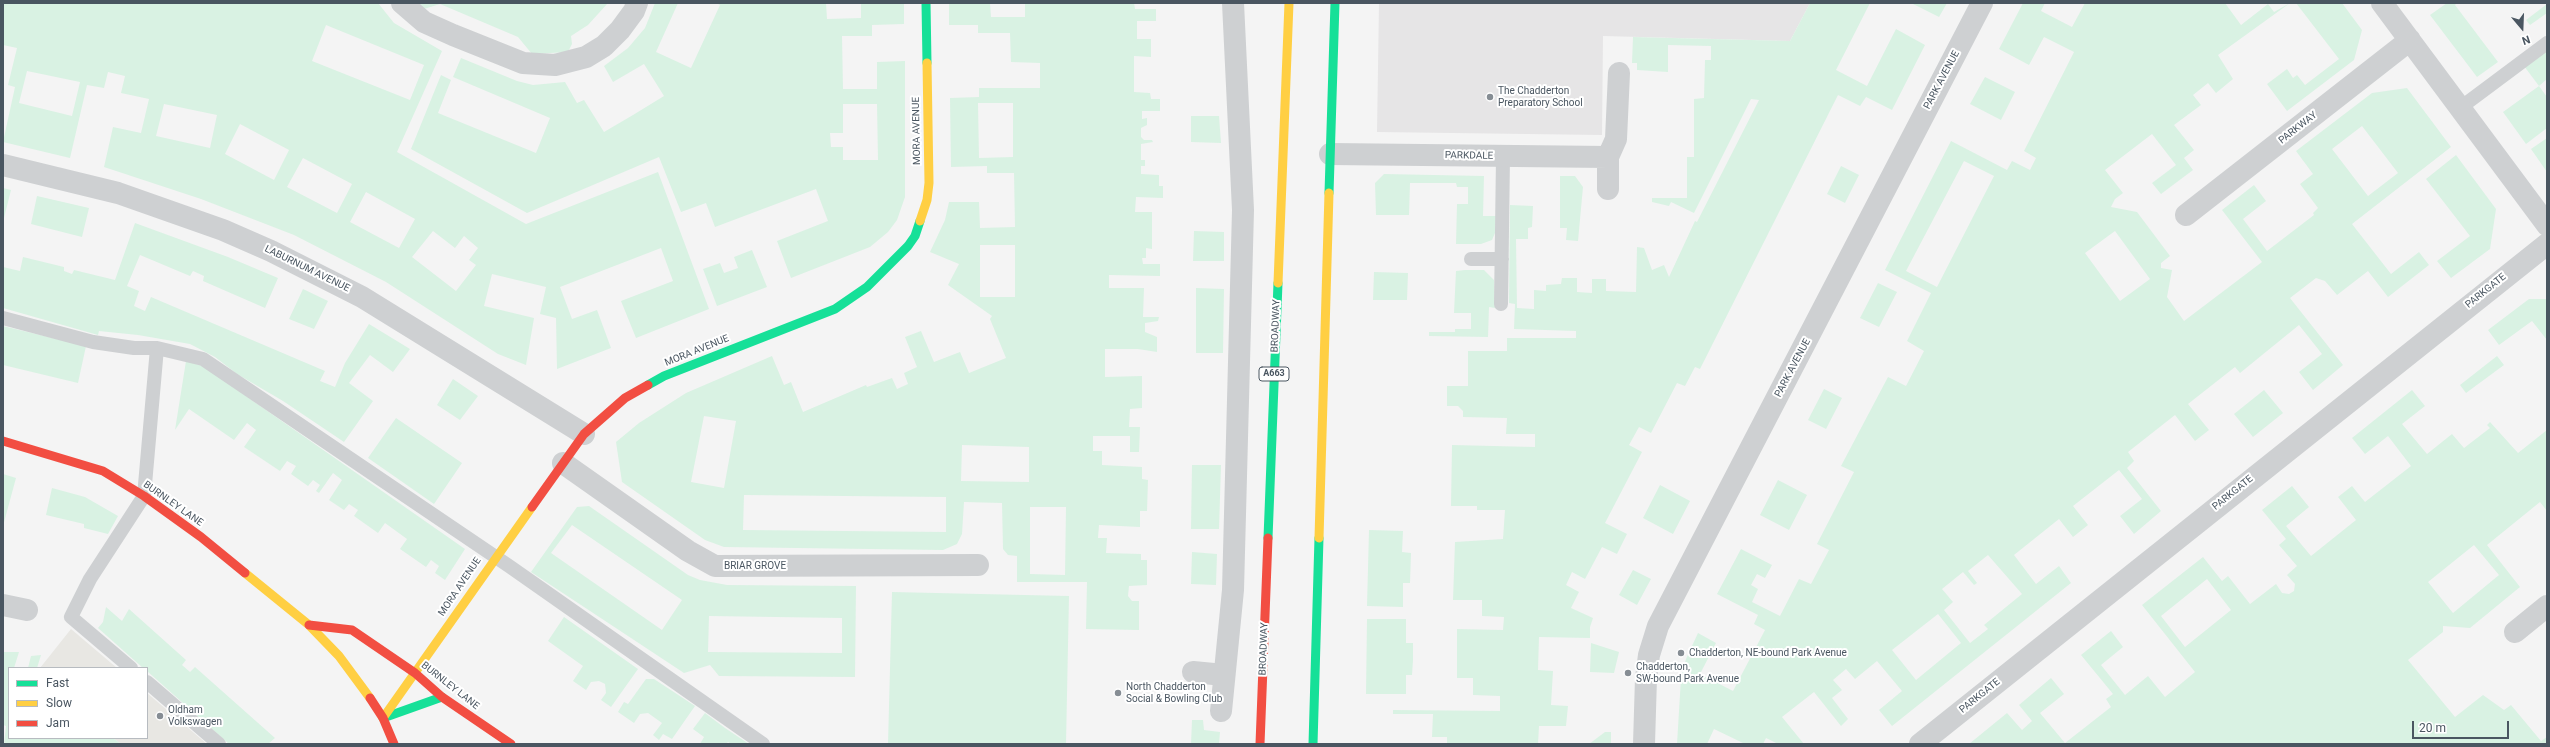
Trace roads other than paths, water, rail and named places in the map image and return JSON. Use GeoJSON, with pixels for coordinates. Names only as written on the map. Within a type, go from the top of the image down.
{"type":"FeatureCollection","features":[{"type":"Feature","properties":{"kind":"main road","name":"MORA AVENUE"},"geometry":{"type":"LineString","coordinates":[[383,718],[494,557],[584,434],[625,398],[664,376],[840,306],[867,287],[908,246],[915,236],[927,200],[929,183],[926,3]]}},
{"type":"Feature","properties":{"kind":"main road","name":"BROADWAY"},"geometry":{"type":"LineString","coordinates":[[1260,744],[1289,3]]}},
{"type":"Feature","properties":{"kind":"main road"},"geometry":{"type":"LineString","coordinates":[[1313,744],[1335,3]]}},
{"type":"Feature","properties":{"kind":"main road","name":"BURNLEY LANE"},"geometry":{"type":"LineString","coordinates":[[3,441],[59,456],[103,472],[144,496],[201,537],[309,625],[358,680],[383,718],[394,744]]}},
{"type":"Feature","properties":{"kind":"main road","name":"BURNLEY LANE"},"geometry":{"type":"LineString","coordinates":[[309,625],[352,630],[415,673],[442,697],[510,744]]}},
{"type":"Feature","properties":{"kind":"main road"},"geometry":{"type":"LineString","coordinates":[[383,718],[442,697]]}},
{"type":"Feature","properties":{"kind":"street"},"geometry":{"type":"LineString","coordinates":[[402,3],[424,22],[523,64],[555,65],[586,57],[604,46],[620,30],[634,11],[637,3]]}},
{"type":"Feature","properties":{"kind":"street"},"geometry":{"type":"LineString","coordinates":[[1221,712],[1233,590],[1243,210],[1234,3]]}},
{"type":"Feature","properties":{"kind":"street","name":"PARK AVENUE"},"geometry":{"type":"LineString","coordinates":[[1644,744],[1646,678],[1649,655],[1658,626],[1982,3]]}},
{"type":"Feature","properties":{"kind":"street"},"geometry":{"type":"LineString","coordinates":[[2382,3],[2547,225]]}},
{"type":"Feature","properties":{"kind":"street","name":"PARKWAY"},"geometry":{"type":"LineString","coordinates":[[2186,215],[2410,40]]}},
{"type":"Feature","properties":{"kind":"street"},"geometry":{"type":"LineString","coordinates":[[1608,189],[1608,157],[1616,139],[1619,73]]}},
{"type":"Feature","properties":{"kind":"street","name":"PARKDALE"},"geometry":{"type":"LineString","coordinates":[[1330,154],[1608,157]]}},
{"type":"Feature","properties":{"kind":"street","name":"LABURNUM AVENUE"},"geometry":{"type":"LineString","coordinates":[[3,166],[118,193],[223,230],[271,251],[362,297],[584,434]]}},
{"type":"Feature","properties":{"kind":"street","name":"PARKGATE"},"geometry":{"type":"LineString","coordinates":[[1920,744],[2547,244]]}},
{"type":"Feature","properties":{"kind":"street","name":"BRIAR GROVE"},"geometry":{"type":"LineString","coordinates":[[563,463],[688,550],[715,566],[978,566]]}},
{"type":"Feature","properties":{"kind":"street"},"geometry":{"type":"LineString","coordinates":[[3,605],[27,610]]}},
{"type":"Feature","properties":{"kind":"street"},"geometry":{"type":"LineString","coordinates":[[2515,632],[2547,606]]}},
{"type":"Feature","properties":{"kind":"street"},"geometry":{"type":"LineString","coordinates":[[1193,672],[1224,675]]}},
{"type":"Feature","properties":{"kind":"lane"},"geometry":{"type":"LineString","coordinates":[[2460,108],[2547,43]]}},
{"type":"Feature","properties":{"kind":"lane"},"geometry":{"type":"LineString","coordinates":[[1502,304],[1503,157]]}},
{"type":"Feature","properties":{"kind":"lane"},"geometry":{"type":"LineString","coordinates":[[1471,259],[1502,259]]}},
{"type":"Feature","properties":{"kind":"lane"},"geometry":{"type":"LineString","coordinates":[[3,318],[93,342],[134,348],[157,348],[203,359],[494,557],[763,744]]}},
{"type":"Feature","properties":{"kind":"lane"},"geometry":{"type":"LineString","coordinates":[[130,667],[71,617],[90,579],[144,496],[157,348]]}},
{"type":"Feature","properties":{"kind":"lane"},"geometry":{"type":"LineString","coordinates":[[148,683],[218,744]]}},
{"type":"Feature","properties":{"kind":"place","name":"The Chadderton Preparatory School"},"geometry":{"type":"Point","coordinates":[1490,97]}},
{"type":"Feature","properties":{"kind":"place","name":"Chadderton, NE-bound Park Avenue"},"geometry":{"type":"Point","coordinates":[1681,653]}},
{"type":"Feature","properties":{"kind":"place","name":"Chadderton, SW-bound Park Avenue"},"geometry":{"type":"Point","coordinates":[1628,673]}},
{"type":"Feature","properties":{"kind":"place","name":"North Chadderton Social & Bowling Club"},"geometry":{"type":"Point","coordinates":[1118,693]}},
{"type":"Feature","properties":{"kind":"place","name":"Oldham Volkswagen"},"geometry":{"type":"Point","coordinates":[160,716]}}]}
